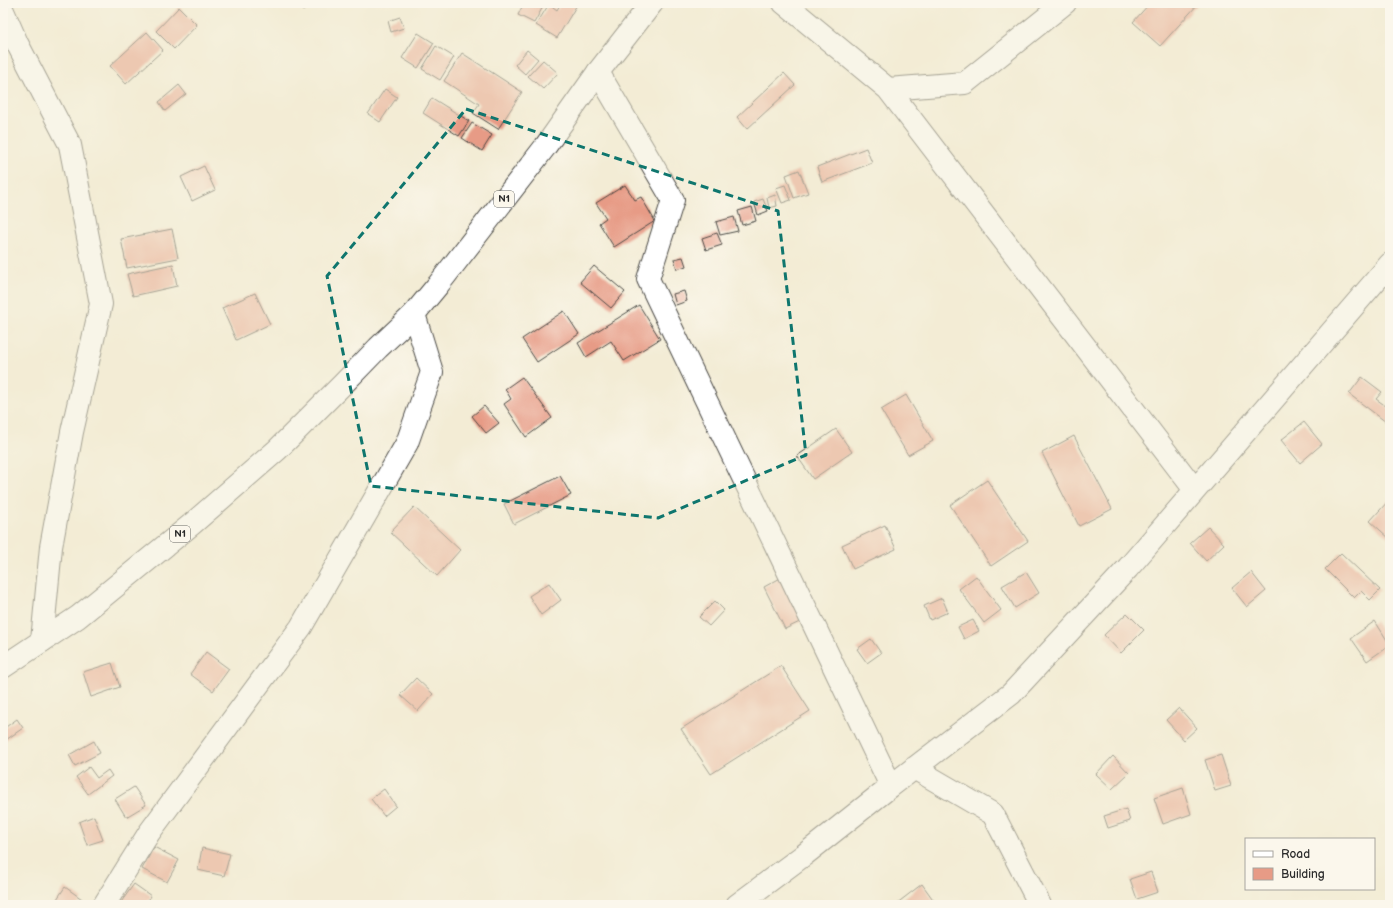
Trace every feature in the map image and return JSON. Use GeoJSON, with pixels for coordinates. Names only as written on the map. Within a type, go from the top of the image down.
{"type":"FeatureCollection","features":[{"type":"Feature","properties":{"kind":"street","name":"N1"},"geometry":{"type":"LineString","coordinates":[[3,668],[78,617],[192,524],[276,450],[414,314],[540,153],[598,72],[652,3]]}},
{"type":"Feature","properties":{"kind":"street"},"geometry":{"type":"LineString","coordinates":[[784,3],[888,89],[1195,490]]}},
{"type":"Feature","properties":{"kind":"street"},"geometry":{"type":"LineString","coordinates":[[888,89],[965,83],[1064,3]]}},
{"type":"Feature","properties":{"kind":"street"},"geometry":{"type":"LineString","coordinates":[[3,11],[17,43],[70,145],[101,304],[72,432],[51,546],[42,641]]}},
{"type":"Feature","properties":{"kind":"street"},"geometry":{"type":"LineString","coordinates":[[598,72],[673,200],[648,279],[891,786]]}},
{"type":"Feature","properties":{"kind":"street"},"geometry":{"type":"LineString","coordinates":[[737,905],[804,855],[1011,694],[1128,568],[1390,264]]}},
{"type":"Feature","properties":{"kind":"street"},"geometry":{"type":"LineString","coordinates":[[104,905],[149,833],[301,626],[407,442],[432,372],[414,314]]}},
{"type":"Feature","properties":{"kind":"street"},"geometry":{"type":"LineString","coordinates":[[914,768],[993,814],[1040,905]]}},
{"type":"Feature","properties":{"kind":"highlighted area"},"geometry":{"type":"Polygon","coordinates":[[[466,109],[778,211],[806,455],[658,518],[371,486],[327,276],[466,109]]]}},
{"type":"Feature","properties":{"kind":"building"},"geometry":{"type":"Polygon","coordinates":[[[296,3],[312,3],[303,11],[296,3]]]}},
{"type":"Feature","properties":{"kind":"building"},"geometry":{"type":"Polygon","coordinates":[[[524,3],[545,3],[534,23],[518,15],[524,3]]]}},
{"type":"Feature","properties":{"kind":"building"},"geometry":{"type":"Polygon","coordinates":[[[561,3],[578,3],[557,38],[536,25],[549,4],[557,10],[561,3]]]}},
{"type":"Feature","properties":{"kind":"building"},"geometry":{"type":"Polygon","coordinates":[[[1150,3],[1199,3],[1160,46],[1133,22],[1150,3]]]}},
{"type":"Feature","properties":{"kind":"building"},"geometry":{"type":"Polygon","coordinates":[[[179,7],[197,25],[174,49],[156,31],[179,7]]]}},
{"type":"Feature","properties":{"kind":"building"},"geometry":{"type":"Polygon","coordinates":[[[400,17],[404,28],[391,32],[388,21],[400,17]]]}},
{"type":"Feature","properties":{"kind":"building"},"geometry":{"type":"Polygon","coordinates":[[[147,32],[163,50],[126,84],[110,66],[147,32]]]}},
{"type":"Feature","properties":{"kind":"building"},"geometry":{"type":"Polygon","coordinates":[[[418,33],[434,43],[418,68],[402,58],[418,33]]]}},
{"type":"Feature","properties":{"kind":"building"},"geometry":{"type":"Polygon","coordinates":[[[436,46],[454,57],[440,80],[422,69],[436,46]]]}},
{"type":"Feature","properties":{"kind":"building"},"geometry":{"type":"Polygon","coordinates":[[[527,50],[538,59],[525,74],[515,65],[527,50]]]}},
{"type":"Feature","properties":{"kind":"building"},"geometry":{"type":"Polygon","coordinates":[[[462,53],[522,92],[498,129],[473,113],[479,104],[444,81],[462,53]]]}},
{"type":"Feature","properties":{"kind":"building"},"geometry":{"type":"Polygon","coordinates":[[[543,60],[558,73],[543,89],[528,76],[543,60]]]}},
{"type":"Feature","properties":{"kind":"building"},"geometry":{"type":"Polygon","coordinates":[[[784,73],[795,85],[747,129],[737,117],[784,73]]]}},
{"type":"Feature","properties":{"kind":"building"},"geometry":{"type":"Polygon","coordinates":[[[179,85],[186,94],[165,111],[159,102],[179,85]]]}},
{"type":"Feature","properties":{"kind":"building"},"geometry":{"type":"Polygon","coordinates":[[[385,89],[397,97],[380,122],[368,114],[385,89]]]}},
{"type":"Feature","properties":{"kind":"building"},"geometry":{"type":"Polygon","coordinates":[[[432,98],[469,121],[459,136],[423,113],[432,98]]]}},
{"type":"Feature","properties":{"kind":"building"},"geometry":{"type":"Polygon","coordinates":[[[472,123],[492,135],[482,151],[462,138],[472,123]]]}},
{"type":"Feature","properties":{"kind":"building"},"geometry":{"type":"Polygon","coordinates":[[[866,148],[872,163],[822,182],[817,167],[866,148]]]}},
{"type":"Feature","properties":{"kind":"building"},"geometry":{"type":"Polygon","coordinates":[[[204,166],[215,190],[192,201],[181,177],[204,166]]]}},
{"type":"Feature","properties":{"kind":"building"},"geometry":{"type":"Polygon","coordinates":[[[799,170],[808,193],[794,198],[786,175],[799,170]]]}},
{"type":"Feature","properties":{"kind":"building"},"geometry":{"type":"Polygon","coordinates":[[[625,185],[635,200],[641,197],[655,221],[614,247],[599,223],[606,218],[596,203],[625,185]]]}},
{"type":"Feature","properties":{"kind":"building"},"geometry":{"type":"Polygon","coordinates":[[[785,185],[791,200],[782,203],[776,188],[785,185]]]}},
{"type":"Feature","properties":{"kind":"building"},"geometry":{"type":"Polygon","coordinates":[[[775,195],[777,206],[769,208],[767,198],[775,195]]]}},
{"type":"Feature","properties":{"kind":"building"},"geometry":{"type":"Polygon","coordinates":[[[763,199],[768,211],[758,215],[754,202],[763,199]]]}},
{"type":"Feature","properties":{"kind":"building"},"geometry":{"type":"Polygon","coordinates":[[[752,207],[756,221],[742,225],[738,211],[752,207]]]}},
{"type":"Feature","properties":{"kind":"building"},"geometry":{"type":"Polygon","coordinates":[[[734,217],[738,231],[720,235],[716,222],[734,217]]]}},
{"type":"Feature","properties":{"kind":"building"},"geometry":{"type":"Polygon","coordinates":[[[172,229],[178,258],[127,268],[121,239],[172,229]]]}},
{"type":"Feature","properties":{"kind":"building"},"geometry":{"type":"Polygon","coordinates":[[[717,233],[722,245],[706,250],[702,238],[717,233]]]}},
{"type":"Feature","properties":{"kind":"building"},"geometry":{"type":"Polygon","coordinates":[[[683,257],[686,266],[677,269],[674,259],[683,257]]]}},
{"type":"Feature","properties":{"kind":"building"},"geometry":{"type":"Polygon","coordinates":[[[173,264],[177,286],[133,296],[127,274],[173,264]]]}},
{"type":"Feature","properties":{"kind":"building"},"geometry":{"type":"Polygon","coordinates":[[[594,266],[625,292],[611,308],[580,282],[594,266]]]}},
{"type":"Feature","properties":{"kind":"building"},"geometry":{"type":"Polygon","coordinates":[[[684,291],[687,301],[676,305],[673,294],[684,291]]]}},
{"type":"Feature","properties":{"kind":"building"},"geometry":{"type":"Polygon","coordinates":[[[255,293],[270,324],[236,340],[222,308],[255,293]]]}},
{"type":"Feature","properties":{"kind":"building"},"geometry":{"type":"Polygon","coordinates":[[[639,305],[660,339],[624,361],[611,341],[586,357],[578,343],[639,305]]]}},
{"type":"Feature","properties":{"kind":"building"},"geometry":{"type":"Polygon","coordinates":[[[564,311],[579,334],[537,362],[522,339],[564,311]]]}},
{"type":"Feature","properties":{"kind":"building"},"geometry":{"type":"Polygon","coordinates":[[[522,377],[552,418],[526,437],[504,404],[511,399],[505,389],[522,377]]]}},
{"type":"Feature","properties":{"kind":"building"},"geometry":{"type":"Polygon","coordinates":[[[1362,377],[1382,392],[1376,399],[1390,409],[1390,425],[1349,394],[1362,377]]]}},
{"type":"Feature","properties":{"kind":"building"},"geometry":{"type":"Polygon","coordinates":[[[906,395],[933,441],[908,455],[881,410],[906,395]]]}},
{"type":"Feature","properties":{"kind":"building"},"geometry":{"type":"Polygon","coordinates":[[[484,406],[499,423],[486,433],[472,416],[484,406]]]}},
{"type":"Feature","properties":{"kind":"building"},"geometry":{"type":"Polygon","coordinates":[[[1304,422],[1322,444],[1300,463],[1281,440],[1304,422]]]}},
{"type":"Feature","properties":{"kind":"building"},"geometry":{"type":"Polygon","coordinates":[[[836,429],[852,452],[813,479],[797,456],[836,429]]]}},
{"type":"Feature","properties":{"kind":"building"},"geometry":{"type":"Polygon","coordinates":[[[1074,436],[1112,509],[1079,526],[1042,453],[1074,436]]]}},
{"type":"Feature","properties":{"kind":"building"},"geometry":{"type":"Polygon","coordinates":[[[560,476],[571,495],[514,524],[504,504],[560,476]]]}},
{"type":"Feature","properties":{"kind":"building"},"geometry":{"type":"Polygon","coordinates":[[[987,480],[1028,541],[991,566],[950,505],[987,480]]]}},
{"type":"Feature","properties":{"kind":"building"},"geometry":{"type":"Polygon","coordinates":[[[1390,499],[1390,539],[1370,521],[1390,499]]]}},
{"type":"Feature","properties":{"kind":"building"},"geometry":{"type":"Polygon","coordinates":[[[414,507],[460,550],[437,576],[390,532],[414,507]]]}},
{"type":"Feature","properties":{"kind":"building"},"geometry":{"type":"Polygon","coordinates":[[[885,525],[896,549],[853,569],[842,545],[885,525]]]}},
{"type":"Feature","properties":{"kind":"building"},"geometry":{"type":"Polygon","coordinates":[[[1208,527],[1224,544],[1206,561],[1190,543],[1208,527]]]}},
{"type":"Feature","properties":{"kind":"building"},"geometry":{"type":"Polygon","coordinates":[[[1341,553],[1380,590],[1370,600],[1361,591],[1354,598],[1325,569],[1341,553]]]}},
{"type":"Feature","properties":{"kind":"building"},"geometry":{"type":"Polygon","coordinates":[[[1026,572],[1039,593],[1015,608],[1002,586],[1026,572]]]}},
{"type":"Feature","properties":{"kind":"building"},"geometry":{"type":"Polygon","coordinates":[[[1251,572],[1266,591],[1247,607],[1232,588],[1251,572]]]}},
{"type":"Feature","properties":{"kind":"building"},"geometry":{"type":"Polygon","coordinates":[[[786,575],[808,618],[785,629],[764,587],[786,575]]]}},
{"type":"Feature","properties":{"kind":"building"},"geometry":{"type":"Polygon","coordinates":[[[976,576],[1001,610],[984,623],[959,589],[976,576]]]}},
{"type":"Feature","properties":{"kind":"building"},"geometry":{"type":"Polygon","coordinates":[[[549,583],[561,600],[541,615],[529,596],[549,583]]]}},
{"type":"Feature","properties":{"kind":"building"},"geometry":{"type":"Polygon","coordinates":[[[942,598],[948,612],[930,620],[924,606],[942,598]]]}},
{"type":"Feature","properties":{"kind":"building"},"geometry":{"type":"Polygon","coordinates":[[[715,601],[724,610],[709,626],[699,617],[715,601]]]}},
{"type":"Feature","properties":{"kind":"building"},"geometry":{"type":"Polygon","coordinates":[[[1127,613],[1144,630],[1121,653],[1104,635],[1127,613]]]}},
{"type":"Feature","properties":{"kind":"building"},"geometry":{"type":"Polygon","coordinates":[[[973,620],[979,631],[964,639],[958,627],[973,620]]]}},
{"type":"Feature","properties":{"kind":"building"},"geometry":{"type":"Polygon","coordinates":[[[1375,621],[1390,645],[1367,661],[1351,638],[1375,621]]]}},
{"type":"Feature","properties":{"kind":"building"},"geometry":{"type":"Polygon","coordinates":[[[871,639],[881,653],[867,663],[857,649],[871,639]]]}},
{"type":"Feature","properties":{"kind":"building"},"geometry":{"type":"Polygon","coordinates":[[[206,652],[229,669],[213,691],[190,674],[206,652]]]}},
{"type":"Feature","properties":{"kind":"building"},"geometry":{"type":"Polygon","coordinates":[[[112,663],[120,687],[91,697],[83,672],[112,663]]]}},
{"type":"Feature","properties":{"kind":"building"},"geometry":{"type":"Polygon","coordinates":[[[781,666],[810,711],[711,774],[681,729],[781,666]]]}},
{"type":"Feature","properties":{"kind":"building"},"geometry":{"type":"Polygon","coordinates":[[[416,678],[433,694],[418,711],[400,695],[416,678]]]}},
{"type":"Feature","properties":{"kind":"building"},"geometry":{"type":"Polygon","coordinates":[[[1179,708],[1197,728],[1184,740],[1166,720],[1179,708]]]}},
{"type":"Feature","properties":{"kind":"building"},"geometry":{"type":"Polygon","coordinates":[[[17,719],[23,728],[3,742],[3,729],[17,719]]]}},
{"type":"Feature","properties":{"kind":"building"},"geometry":{"type":"Polygon","coordinates":[[[94,741],[100,753],[75,766],[69,755],[94,741]]]}},
{"type":"Feature","properties":{"kind":"building"},"geometry":{"type":"Polygon","coordinates":[[[1221,755],[1231,786],[1215,791],[1205,760],[1221,755]]]}},
{"type":"Feature","properties":{"kind":"building"},"geometry":{"type":"Polygon","coordinates":[[[1113,756],[1129,773],[1112,789],[1096,774],[1113,756]]]}},
{"type":"Feature","properties":{"kind":"building"},"geometry":{"type":"Polygon","coordinates":[[[89,767],[97,778],[108,770],[112,776],[88,794],[76,777],[89,767]]]}},
{"type":"Feature","properties":{"kind":"building"},"geometry":{"type":"Polygon","coordinates":[[[134,787],[146,805],[126,817],[115,799],[134,787]]]}},
{"type":"Feature","properties":{"kind":"building"},"geometry":{"type":"Polygon","coordinates":[[[1183,788],[1191,814],[1163,824],[1154,798],[1183,788]]]}},
{"type":"Feature","properties":{"kind":"building"},"geometry":{"type":"Polygon","coordinates":[[[384,789],[396,806],[384,816],[371,799],[384,789]]]}},
{"type":"Feature","properties":{"kind":"building"},"geometry":{"type":"Polygon","coordinates":[[[1126,809],[1130,821],[1108,828],[1104,816],[1126,809]]]}},
{"type":"Feature","properties":{"kind":"building"},"geometry":{"type":"Polygon","coordinates":[[[94,816],[103,840],[87,845],[79,822],[94,816]]]}},
{"type":"Feature","properties":{"kind":"building"},"geometry":{"type":"Polygon","coordinates":[[[154,847],[179,860],[167,882],[142,869],[154,847]]]}},
{"type":"Feature","properties":{"kind":"building"},"geometry":{"type":"Polygon","coordinates":[[[202,848],[230,854],[224,876],[198,870],[202,848]]]}},
{"type":"Feature","properties":{"kind":"building"},"geometry":{"type":"Polygon","coordinates":[[[1151,872],[1158,892],[1137,899],[1130,879],[1151,872]]]}},
{"type":"Feature","properties":{"kind":"building"},"geometry":{"type":"Polygon","coordinates":[[[134,884],[151,896],[145,905],[119,905],[134,884]]]}},
{"type":"Feature","properties":{"kind":"building"},"geometry":{"type":"Polygon","coordinates":[[[922,884],[937,905],[896,904],[922,884]]]}},
{"type":"Feature","properties":{"kind":"building"},"geometry":{"type":"Polygon","coordinates":[[[65,887],[82,899],[78,905],[53,905],[65,887]]]}}]}
